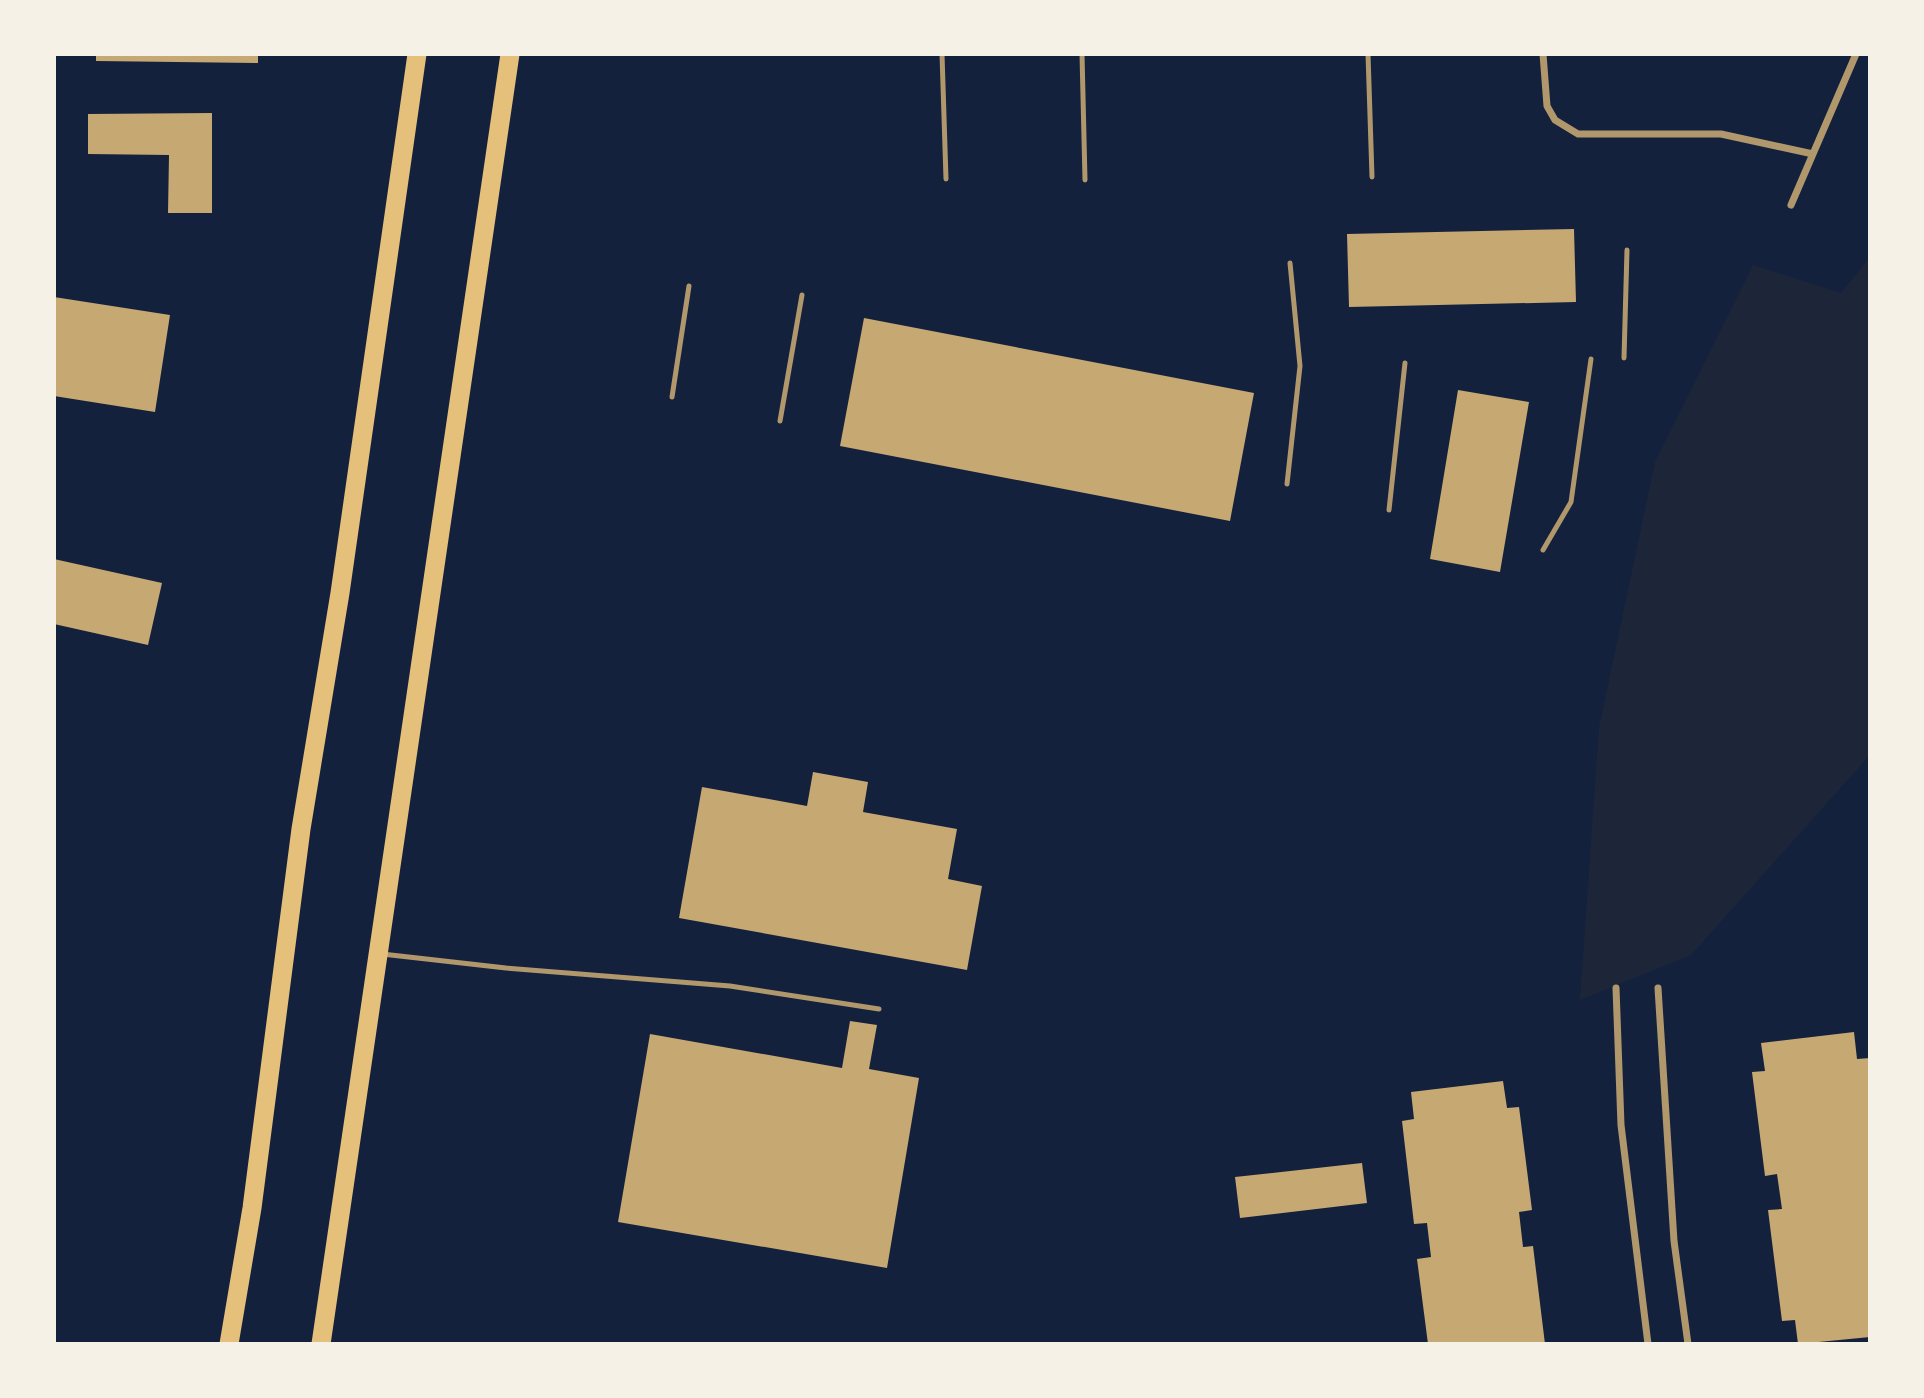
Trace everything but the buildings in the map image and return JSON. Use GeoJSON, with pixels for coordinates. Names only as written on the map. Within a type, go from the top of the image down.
{"type":"FeatureCollection","features":[{"type":"Feature","properties":{"kind":"highway"},"geometry":{"type":"LineString","coordinates":[[229,1344],[252,1208],[301,829],[340,593],[417,54]]}},
{"type":"Feature","properties":{"kind":"highway"},"geometry":{"type":"LineString","coordinates":[[321,1344],[510,54]]}},
{"type":"Feature","properties":{"kind":"street"},"geometry":{"type":"LineString","coordinates":[[1543,54],[1547,106],[1555,120],[1578,134],[1721,134],[1813,154]]}},
{"type":"Feature","properties":{"kind":"street"},"geometry":{"type":"LineString","coordinates":[[1791,205],[1856,54]]}},
{"type":"Feature","properties":{"kind":"street"},"geometry":{"type":"LineString","coordinates":[[1616,988],[1621,1125],[1648,1344]]}},
{"type":"Feature","properties":{"kind":"street"},"geometry":{"type":"LineString","coordinates":[[1658,988],[1662,1087],[1674,1241],[1688,1344]]}},
{"type":"Feature","properties":{"kind":"lane"},"geometry":{"type":"LineString","coordinates":[[942,54],[946,179]]}},
{"type":"Feature","properties":{"kind":"lane"},"geometry":{"type":"LineString","coordinates":[[1082,54],[1085,180]]}},
{"type":"Feature","properties":{"kind":"lane"},"geometry":{"type":"LineString","coordinates":[[1368,54],[1372,177]]}},
{"type":"Feature","properties":{"kind":"lane"},"geometry":{"type":"LineString","coordinates":[[1625,358],[1627,250]]}},
{"type":"Feature","properties":{"kind":"lane"},"geometry":{"type":"LineString","coordinates":[[1287,484],[1300,366],[1290,263]]}},
{"type":"Feature","properties":{"kind":"lane"},"geometry":{"type":"LineString","coordinates":[[672,397],[689,286]]}},
{"type":"Feature","properties":{"kind":"lane"},"geometry":{"type":"LineString","coordinates":[[780,421],[802,295]]}},
{"type":"Feature","properties":{"kind":"lane"},"geometry":{"type":"LineString","coordinates":[[1544,550],[1571,502],[1591,359]]}},
{"type":"Feature","properties":{"kind":"lane"},"geometry":{"type":"LineString","coordinates":[[1389,510],[1405,363]]}},
{"type":"Feature","properties":{"kind":"lane"},"geometry":{"type":"LineString","coordinates":[[379,954],[506,968],[730,986],[879,1009]]}},
{"type":"Feature","properties":{"kind":"shaded area"},"geometry":{"type":"Polygon","coordinates":[[[1870,257],[1870,755],[1691,955],[1580,1000],[1599,728],[1655,462],[1753,265],[1841,293],[1870,257]]]}}]}
